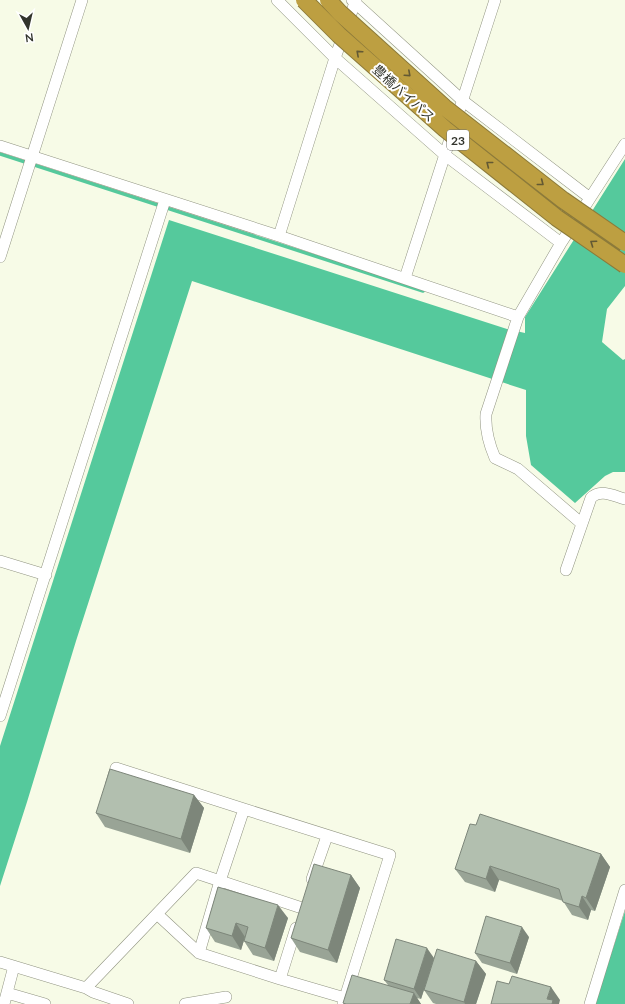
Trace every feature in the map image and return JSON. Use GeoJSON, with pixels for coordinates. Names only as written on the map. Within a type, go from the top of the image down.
{"type":"FeatureCollection","features":[{"type":"Feature","properties":{"kind":"highway","name":"豊橋バイパス"},"geometry":{"type":"LineString","coordinates":[[304,0],[339,35],[445,130],[557,218],[625,265]]}},
{"type":"Feature","properties":{"kind":"highway","name":"豊橋バイパス"},"geometry":{"type":"LineString","coordinates":[[328,0],[444,107],[563,200],[625,243]]}},
{"type":"Feature","properties":{"kind":"street"},"geometry":{"type":"LineString","coordinates":[[0,257],[82,0]]}},
{"type":"Feature","properties":{"kind":"street"},"geometry":{"type":"LineString","coordinates":[[277,0],[335,58],[445,155],[561,243]]}},
{"type":"Feature","properties":{"kind":"street"},"geometry":{"type":"LineString","coordinates":[[405,278],[495,0]]}},
{"type":"Feature","properties":{"kind":"street"},"geometry":{"type":"LineString","coordinates":[[279,236],[335,58],[355,1],[462,100],[590,198]]}},
{"type":"Feature","properties":{"kind":"street"},"geometry":{"type":"LineString","coordinates":[[581,523],[518,469],[495,458],[485,428],[486,414],[518,318],[561,243],[625,144]]}},
{"type":"Feature","properties":{"kind":"street"},"geometry":{"type":"LineString","coordinates":[[0,146],[165,201],[279,236],[518,318]]}},
{"type":"Feature","properties":{"kind":"street"},"geometry":{"type":"LineString","coordinates":[[0,716],[165,201]]}},
{"type":"Feature","properties":{"kind":"street"},"geometry":{"type":"LineString","coordinates":[[566,570],[581,523],[591,498],[597,494],[606,493],[625,499]]}},
{"type":"Feature","properties":{"kind":"street"},"geometry":{"type":"LineString","coordinates":[[0,561],[46,575]]}},
{"type":"Feature","properties":{"kind":"street"},"geometry":{"type":"LineString","coordinates":[[108,794],[116,768],[390,855],[344,1001],[199,953],[157,914]]}},
{"type":"Feature","properties":{"kind":"street"},"geometry":{"type":"LineString","coordinates":[[199,953],[220,881],[244,809]]}},
{"type":"Feature","properties":{"kind":"street"},"geometry":{"type":"LineString","coordinates":[[310,886],[327,836]]}},
{"type":"Feature","properties":{"kind":"street"},"geometry":{"type":"LineString","coordinates":[[86,988],[196,873],[304,905],[280,979]]}},
{"type":"Feature","properties":{"kind":"street"},"geometry":{"type":"LineString","coordinates":[[590,1004],[625,890]]}},
{"type":"Feature","properties":{"kind":"street"},"geometry":{"type":"LineString","coordinates":[[0,962],[86,988],[93,992],[128,1004]]}},
{"type":"Feature","properties":{"kind":"street"},"geometry":{"type":"LineString","coordinates":[[4,1004],[14,966]]}},
{"type":"Feature","properties":{"kind":"street"},"geometry":{"type":"LineString","coordinates":[[7,993],[45,1004]]}},
{"type":"Feature","properties":{"kind":"street"},"geometry":{"type":"LineString","coordinates":[[185,1004],[226,997]]}},
{"type":"Feature","properties":{"kind":"shaded area"},"geometry":{"type":"Polygon","coordinates":[[[625,159],[625,286],[607,309],[602,342],[623,360],[625,359],[625,472],[613,472],[605,476],[575,503],[531,465],[526,436],[526,390],[192,281],[76,641],[0,886],[0,746],[169,220],[507,329],[525,333],[525,317],[625,159]]]}},
{"type":"Feature","properties":{"kind":"shaded area"},"geometry":{"type":"Polygon","coordinates":[[[625,911],[625,1004],[595,1004],[625,911]]]}},
{"type":"Feature","properties":{"kind":"building"},"geometry":{"type":"Polygon","coordinates":[[[110,769],[194,795],[181,839],[96,813],[110,769]]]}},
{"type":"Feature","properties":{"kind":"building"},"geometry":{"type":"Polygon","coordinates":[[[480,814],[601,854],[586,898],[582,896],[579,907],[563,902],[559,889],[490,866],[486,879],[455,869],[470,824],[476,825],[480,814]]]}},
{"type":"Feature","properties":{"kind":"building"},"geometry":{"type":"Polygon","coordinates":[[[314,864],[351,875],[328,950],[291,938],[314,864]]]}},
{"type":"Feature","properties":{"kind":"building"},"geometry":{"type":"Polygon","coordinates":[[[218,887],[278,905],[265,948],[244,941],[248,927],[236,923],[232,936],[206,928],[218,887]]]}},
{"type":"Feature","properties":{"kind":"building"},"geometry":{"type":"Polygon","coordinates":[[[486,916],[522,927],[510,963],[475,953],[486,916]]]}},
{"type":"Feature","properties":{"kind":"building"},"geometry":{"type":"Polygon","coordinates":[[[396,939],[427,948],[414,989],[384,980],[396,939]]]}},
{"type":"Feature","properties":{"kind":"building"},"geometry":{"type":"Polygon","coordinates":[[[437,949],[476,961],[464,1002],[424,990],[437,949]]]}},
{"type":"Feature","properties":{"kind":"building"},"geometry":{"type":"Polygon","coordinates":[[[352,975],[414,993],[410,1004],[343,1003],[352,975]]]}},
{"type":"Feature","properties":{"kind":"building"},"geometry":{"type":"Polygon","coordinates":[[[512,976],[551,987],[547,999],[553,1000],[552,1004],[491,1004],[497,981],[509,984],[512,976]]]}},
{"type":"Feature","properties":{"kind":"waterway"},"geometry":{"type":"LineString","coordinates":[[0,154],[423,291]]}}]}
